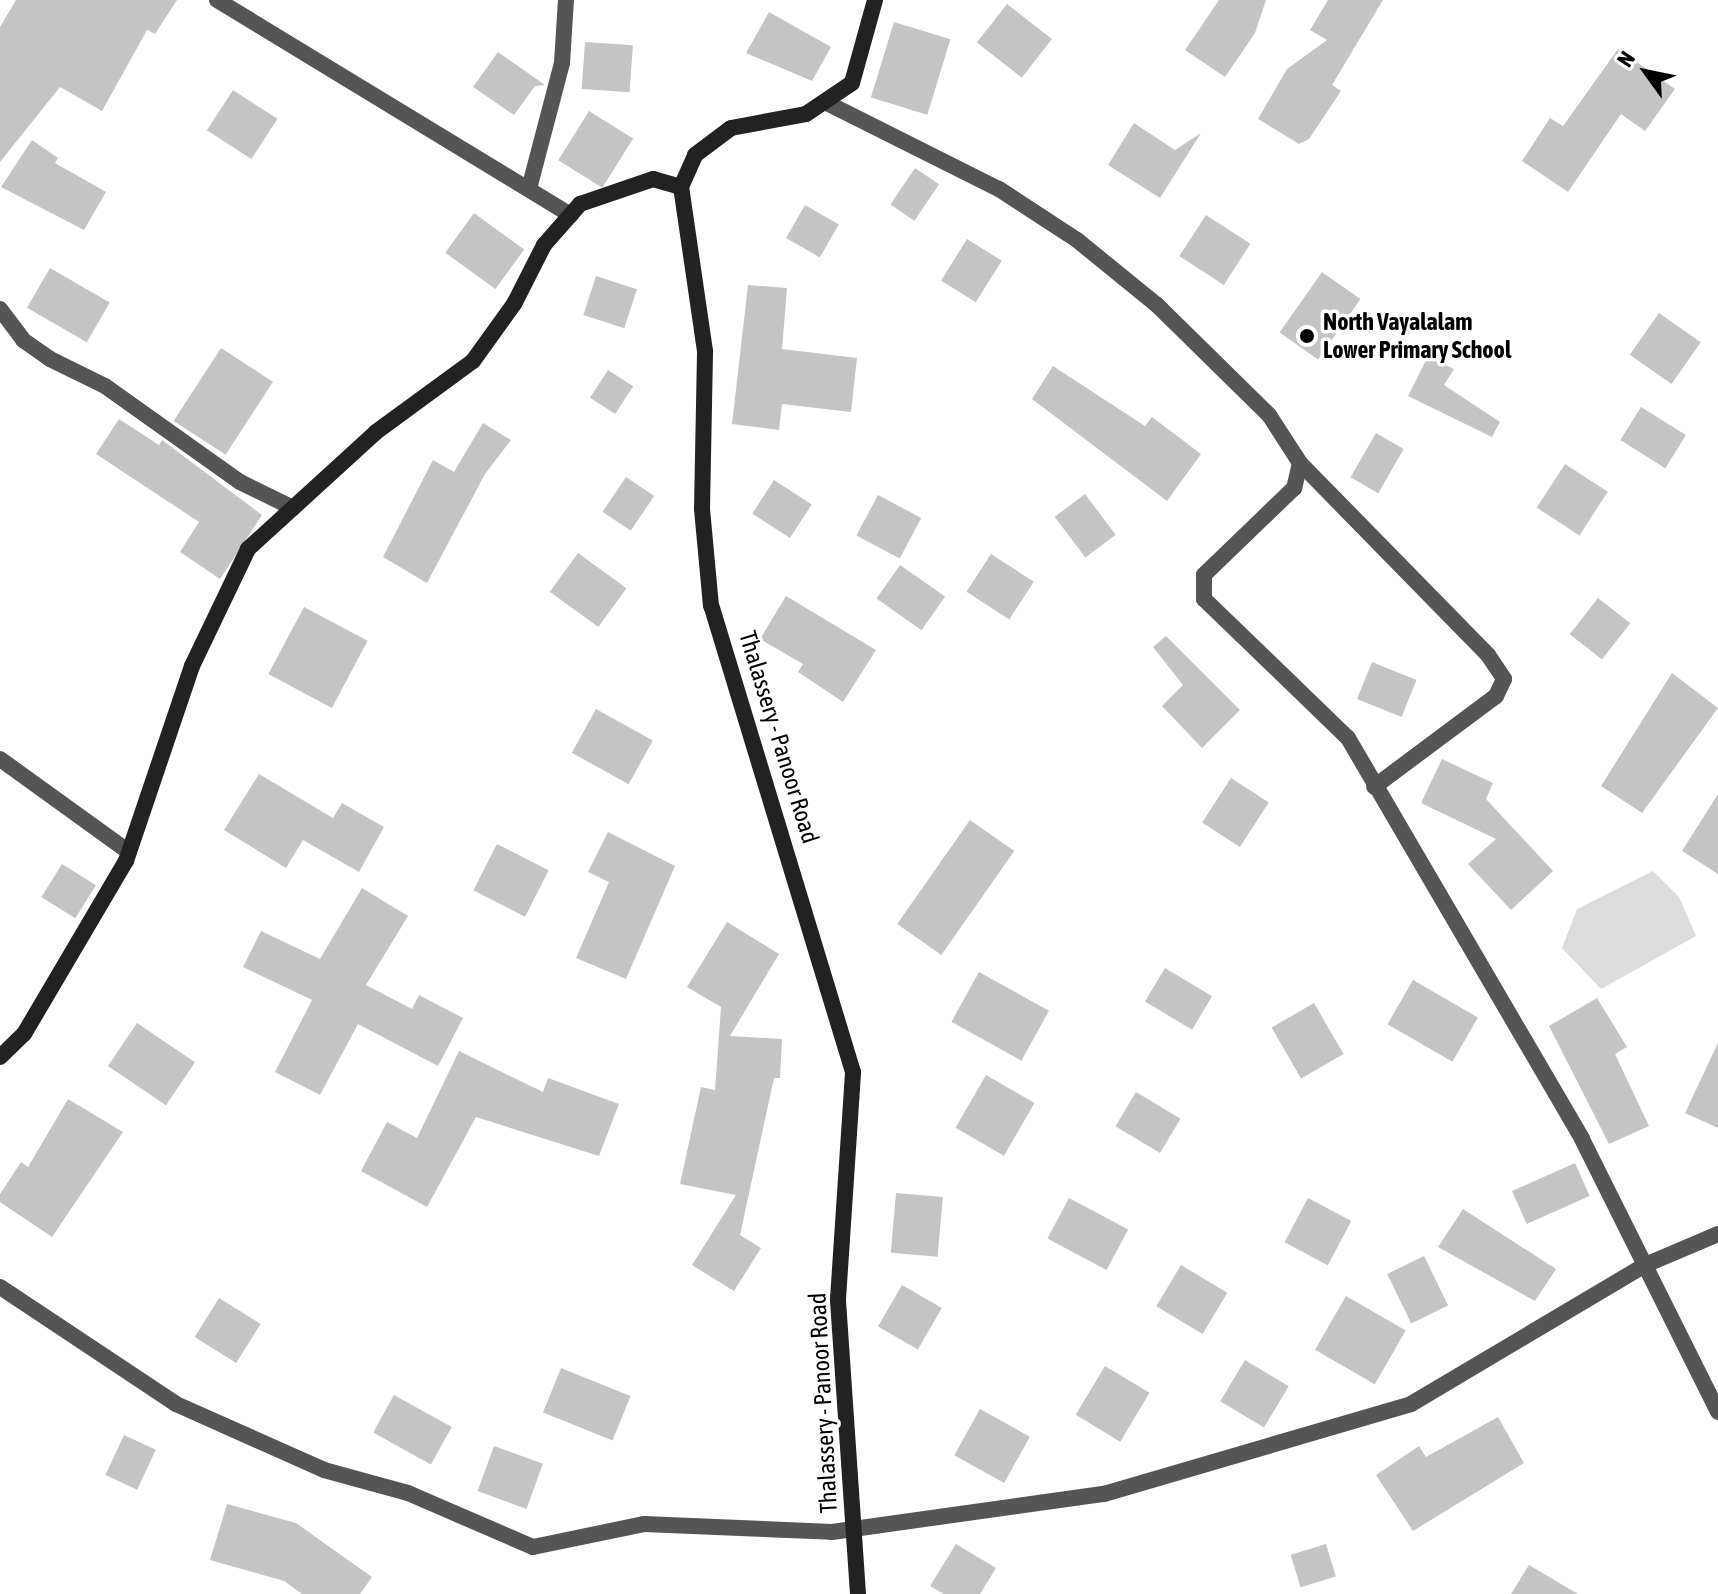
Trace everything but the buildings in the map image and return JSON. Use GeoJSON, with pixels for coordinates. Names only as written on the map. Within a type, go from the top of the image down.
{"type":"FeatureCollection","features":[{"type":"Feature","properties":{"kind":"main road"},"geometry":{"type":"LineString","coordinates":[[0,1057],[24,1034],[129,852],[192,666],[248,549],[376,432],[473,361],[514,304],[544,245],[580,204],[653,179],[681,187],[695,155],[731,128],[806,114],[852,83],[875,0]]}},
{"type":"Feature","properties":{"kind":"main road","name":"Thalassery - Panoor Road"},"geometry":{"type":"LineString","coordinates":[[681,187],[705,351],[702,509],[711,606],[853,1072],[838,1299],[858,1594]]}},
{"type":"Feature","properties":{"kind":"street"},"geometry":{"type":"LineString","coordinates":[[217,0],[530,185],[571,215]]}},
{"type":"Feature","properties":{"kind":"street"},"geometry":{"type":"LineString","coordinates":[[530,185],[562,63],[566,0]]}},
{"type":"Feature","properties":{"kind":"street"},"geometry":{"type":"LineString","coordinates":[[825,102],[999,189],[1077,240],[1157,305],[1269,415],[1300,463],[1488,655],[1504,679],[1496,696],[1374,787]]}},
{"type":"Feature","properties":{"kind":"street"},"geometry":{"type":"LineString","coordinates":[[0,309],[23,340],[50,359],[105,386],[240,482],[293,508]]}},
{"type":"Feature","properties":{"kind":"street"},"geometry":{"type":"LineString","coordinates":[[1300,463],[1294,488],[1204,575],[1204,599],[1348,738],[1374,787],[1473,946],[1645,1265],[1718,1412]]}},
{"type":"Feature","properties":{"kind":"street"},"geometry":{"type":"LineString","coordinates":[[0,759],[129,852]]}},
{"type":"Feature","properties":{"kind":"street"},"geometry":{"type":"LineString","coordinates":[[0,1287],[176,1404],[324,1470],[408,1493],[533,1547],[644,1524],[694,1523],[761,1533],[855,1530],[1104,1494],[1411,1404],[1645,1265],[1718,1234]]}},
{"type":"Feature","properties":{"kind":"shaded area"},"geometry":{"type":"Polygon","coordinates":[[[1653,871],[1679,897],[1696,936],[1601,989],[1562,948],[1577,909],[1653,871]]]}},
{"type":"Feature","properties":{"kind":"place","name":"North Vayalalam Lower Primary School"},"geometry":{"type":"Point","coordinates":[1307,336]}}]}
